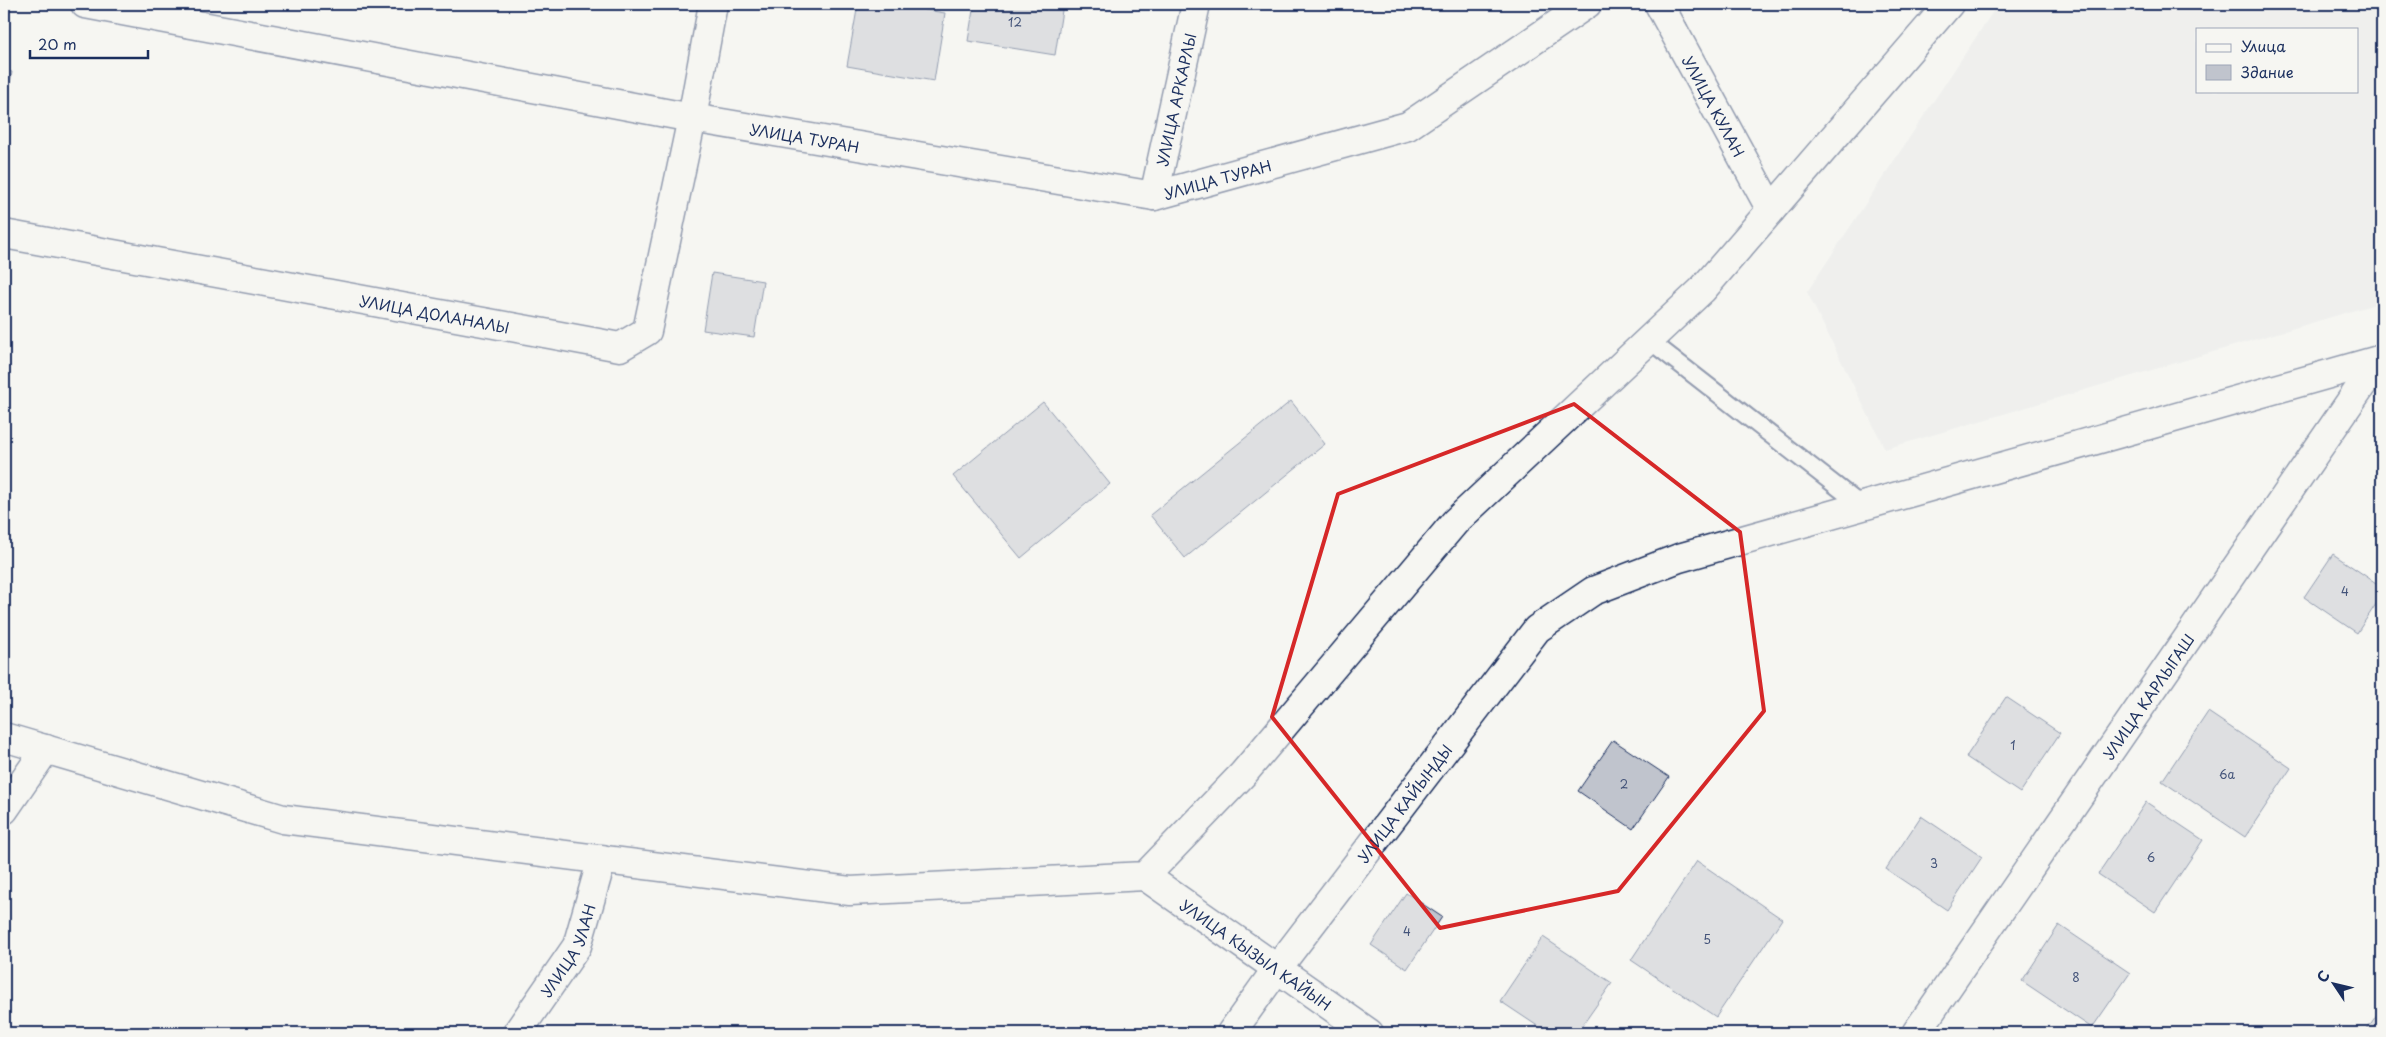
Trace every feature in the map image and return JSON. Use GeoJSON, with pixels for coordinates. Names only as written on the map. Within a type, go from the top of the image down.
{"type":"FeatureCollection","features":[{"type":"Feature","properties":{"kind":"street","name":"УЛИЦА ТУРАН"},"geometry":{"type":"LineString","coordinates":[[84,4],[692,118],[1154,196],[1408,126],[1587,4]]}},
{"type":"Feature","properties":{"kind":"street","name":"УЛИЦА ДОЛАНАЛЫ"},"geometry":{"type":"LineString","coordinates":[[4,234],[620,347],[647,331],[692,118],[713,4]]}},
{"type":"Feature","properties":{"kind":"street","name":"УЛИЦА АРКАРЛЫ"},"geometry":{"type":"LineString","coordinates":[[1154,196],[1196,4]]}},
{"type":"Feature","properties":{"kind":"street","name":"УЛИЦА КУЛАН"},"geometry":{"type":"LineString","coordinates":[[1659,4],[1771,210]]}},
{"type":"Feature","properties":{"kind":"street"},"geometry":{"type":"LineString","coordinates":[[4,737],[282,819],[850,891],[1145,876],[1243,774],[1455,522],[1702,290],[1949,4]]}},
{"type":"Feature","properties":{"kind":"street","name":"УЛИЦА КАЙЫНДЫ"},"geometry":{"type":"LineString","coordinates":[[1231,1033],[1276,970],[1537,629],[1593,591],[1679,558],[2381,360]]}},
{"type":"Feature","properties":{"kind":"street","name":"УЛИЦА КАРЛЫГАШ"},"geometry":{"type":"LineString","coordinates":[[1916,1033],[2381,360]]}},
{"type":"Feature","properties":{"kind":"street"},"geometry":{"type":"LineString","coordinates":[[4,810],[46,749]]}},
{"type":"Feature","properties":{"kind":"street","name":"УЛИЦА УЛАН"},"geometry":{"type":"LineString","coordinates":[[517,1033],[577,946],[602,859]]}},
{"type":"Feature","properties":{"kind":"street","name":"УЛИЦА КЫЗЫЛ КАЙЫН"},"geometry":{"type":"LineString","coordinates":[[1145,876],[1276,970],[1369,1033]]}},
{"type":"Feature","properties":{"kind":"lane"},"geometry":{"type":"LineString","coordinates":[[1649,340],[1862,506]]}},
{"type":"Feature","properties":{"kind":"highlighted area"},"geometry":{"type":"Polygon","coordinates":[[[1574,404],[1740,532],[1764,711],[1618,891],[1440,928],[1272,717],[1338,494],[1574,404]]]}},
{"type":"Feature","properties":{"kind":"shaded area"},"geometry":{"type":"Polygon","coordinates":[[[1998,4],[2382,4],[2382,302],[1885,449],[1807,292],[1998,4]]]}},
{"type":"Feature","properties":{"kind":"building"},"geometry":{"type":"Polygon","coordinates":[[[858,4],[888,4],[945,13],[934,81],[847,66],[858,4]]]}},
{"type":"Feature","properties":{"kind":"building"},"geometry":{"type":"Polygon","coordinates":[[[974,4],[1063,4],[1055,55],[968,41],[974,4]]]}},
{"type":"Feature","properties":{"kind":"building"},"geometry":{"type":"Polygon","coordinates":[[[4,70],[12,72],[4,121],[4,70]]]}},
{"type":"Feature","properties":{"kind":"building"},"geometry":{"type":"Polygon","coordinates":[[[712,273],[763,281],[754,337],[703,330],[712,273]]]}},
{"type":"Feature","properties":{"kind":"building"},"geometry":{"type":"Polygon","coordinates":[[[1291,401],[1325,444],[1185,558],[1150,515],[1291,401]]]}},
{"type":"Feature","properties":{"kind":"building"},"geometry":{"type":"Polygon","coordinates":[[[1043,402],[1110,484],[1021,558],[953,476],[1043,402]]]}},
{"type":"Feature","properties":{"kind":"building"},"geometry":{"type":"Polygon","coordinates":[[[2333,554],[2382,587],[2382,595],[2357,633],[2304,597],[2333,554]]]}},
{"type":"Feature","properties":{"kind":"building"},"geometry":{"type":"Polygon","coordinates":[[[2006,697],[2060,733],[2020,793],[1966,757],[2006,697]]]}},
{"type":"Feature","properties":{"kind":"building"},"geometry":{"type":"Polygon","coordinates":[[[2208,712],[2291,768],[2245,837],[2162,781],[2208,712]]]}},
{"type":"Feature","properties":{"kind":"building"},"geometry":{"type":"Polygon","coordinates":[[[1613,740],[1669,777],[1633,829],[1578,791],[1613,740]]]}},
{"type":"Feature","properties":{"kind":"building"},"geometry":{"type":"Polygon","coordinates":[[[2146,802],[2203,840],[2155,912],[2098,874],[2146,802]]]}},
{"type":"Feature","properties":{"kind":"building"},"geometry":{"type":"Polygon","coordinates":[[[1921,816],[1982,857],[1947,910],[1886,869],[1921,816]]]}},
{"type":"Feature","properties":{"kind":"building"},"geometry":{"type":"Polygon","coordinates":[[[1697,861],[1782,919],[1716,1017],[1631,960],[1697,861]]]}},
{"type":"Feature","properties":{"kind":"building"},"geometry":{"type":"Polygon","coordinates":[[[1406,893],[1442,917],[1407,969],[1371,945],[1406,893]]]}},
{"type":"Feature","properties":{"kind":"building"},"geometry":{"type":"Polygon","coordinates":[[[2059,925],[2130,973],[2092,1028],[2022,981],[2059,925]]]}},
{"type":"Feature","properties":{"kind":"building"},"geometry":{"type":"Polygon","coordinates":[[[1543,937],[1612,983],[1577,1033],[1548,1033],[1500,1001],[1543,937]]]}},
{"type":"Feature","properties":{"kind":"building"},"geometry":{"type":"Polygon","coordinates":[[[2380,1011],[2382,1012],[2382,1033],[2365,1033],[2380,1011]]]}}]}
